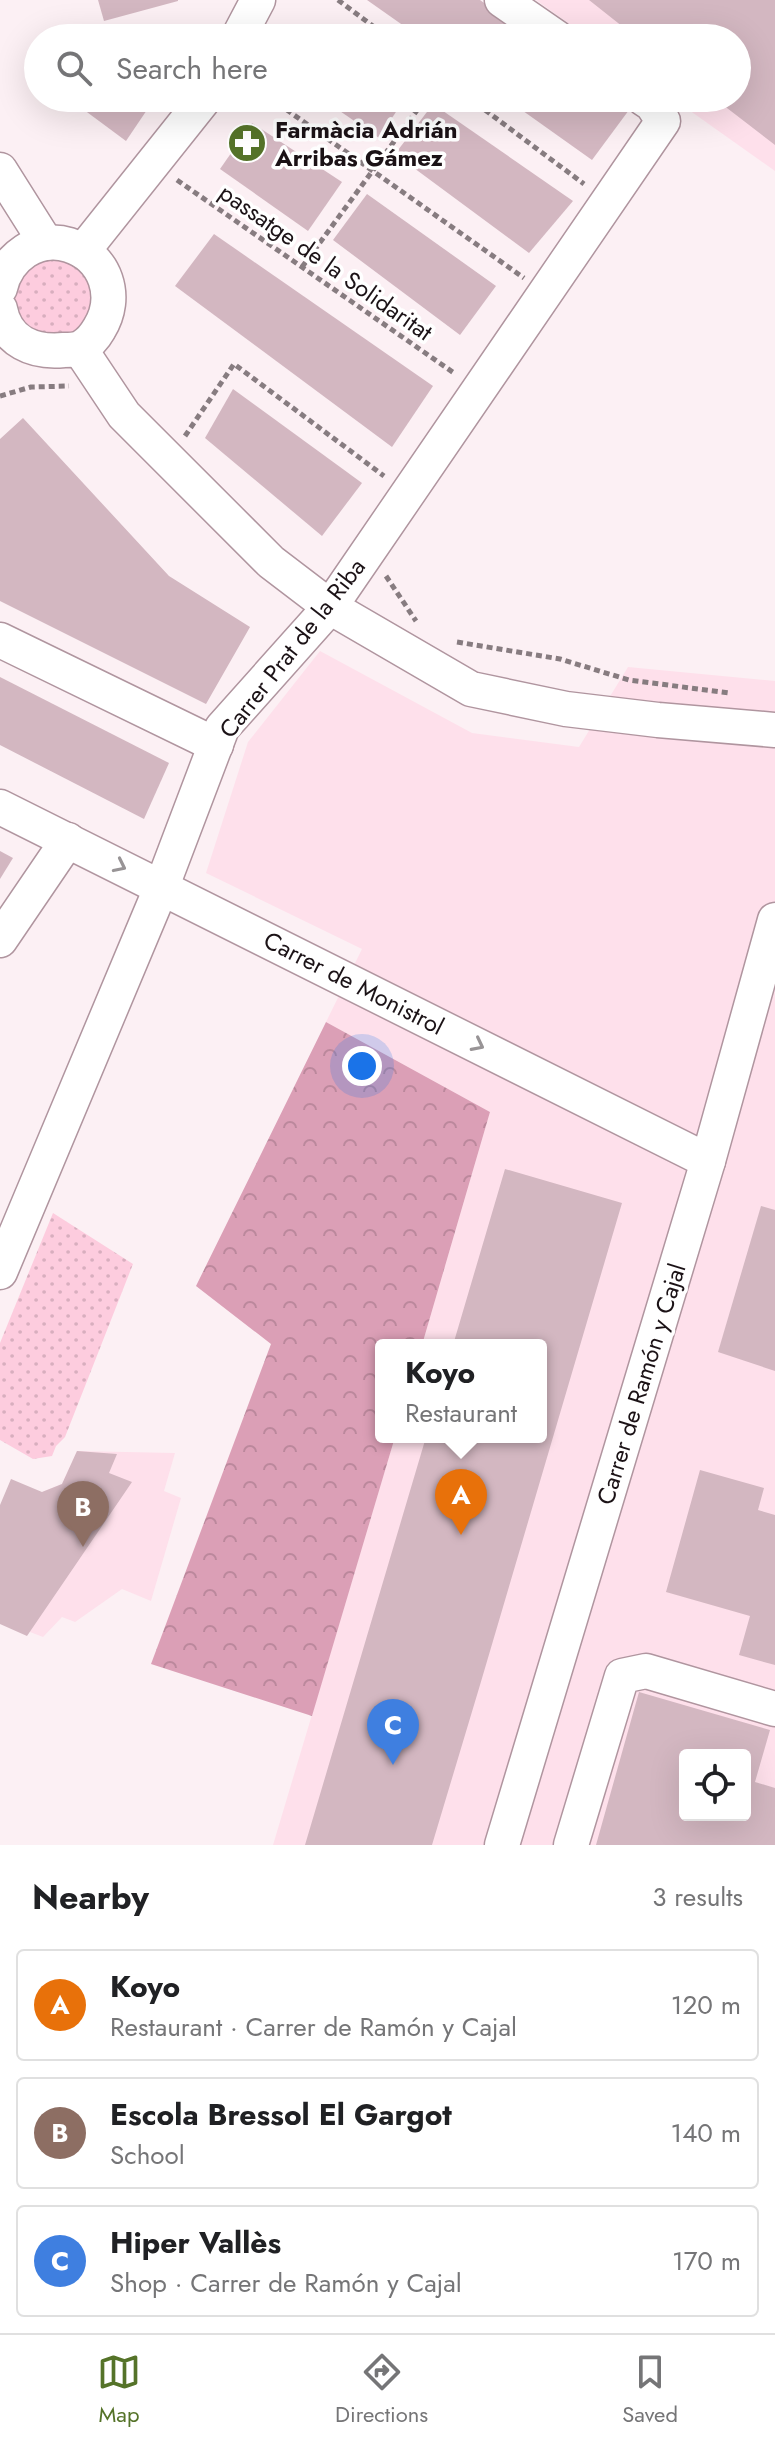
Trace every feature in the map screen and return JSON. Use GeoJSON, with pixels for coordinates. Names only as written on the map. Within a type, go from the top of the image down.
{"type":"FeatureCollection","features":[{"type":"Feature","properties":{"kind":"street"},"geometry":{"type":"LineString","coordinates":[[245,24],[258,0]]}},
{"type":"Feature","properties":{"kind":"street"},"geometry":{"type":"LineString","coordinates":[[502,0],[537,24]]}},
{"type":"Feature","properties":{"kind":"street"},"geometry":{"type":"LineString","coordinates":[[83,251],[194,112]]}},
{"type":"Feature","properties":{"kind":"street","name":"Carrer Prat de la Riba"},"geometry":{"type":"LineString","coordinates":[[0,1272],[12,1208],[162,886],[222,728],[330,607],[608,202],[652,112]]}},
{"type":"Feature","properties":{"kind":"street"},"geometry":{"type":"LineString","coordinates":[[0,170],[25,244]]}},
{"type":"Feature","properties":{"kind":"street"},"geometry":{"type":"LineString","coordinates":[[3,328],[24,344],[43,352],[80,349],[96,334],[106,318],[110,299],[107,280],[98,264],[83,251],[66,244],[25,244]]}},
{"type":"Feature","properties":{"kind":"street"},"geometry":{"type":"LineString","coordinates":[[0,288],[3,276],[25,244]]}},
{"type":"Feature","properties":{"kind":"street"},"geometry":{"type":"LineString","coordinates":[[80,349],[124,415],[271,562],[330,607],[471,689],[566,709],[759,729]]}},
{"type":"Feature","properties":{"kind":"street"},"geometry":{"type":"LineString","coordinates":[[0,640],[216,745]]}},
{"type":"Feature","properties":{"kind":"street","name":"Carrer de Monistrol"},"geometry":{"type":"LineString","coordinates":[[0,807],[708,1161]]}},
{"type":"Feature","properties":{"kind":"street"},"geometry":{"type":"LineString","coordinates":[[0,940],[68,840]]}},
{"type":"Feature","properties":{"kind":"street","name":"Carrer de Ramón y Cajal"},"geometry":{"type":"LineString","coordinates":[[502,1845],[708,1161],[775,920]]}},
{"type":"Feature","properties":{"kind":"street"},"geometry":{"type":"LineString","coordinates":[[571,1845],[622,1676],[646,1671],[775,1709]]}},
{"type":"Feature","properties":{"kind":"path"},"geometry":{"type":"LineString","coordinates":[[338,0],[370,24]]}},
{"type":"Feature","properties":{"kind":"path"},"geometry":{"type":"LineString","coordinates":[[290,112],[545,293]]}},
{"type":"Feature","properties":{"kind":"path"},"geometry":{"type":"LineString","coordinates":[[302,267],[416,112]]}},
{"type":"Feature","properties":{"kind":"path"},"geometry":{"type":"LineString","coordinates":[[488,112],[608,202]]}},
{"type":"Feature","properties":{"kind":"path","name":"passatge de la Solidaritat"},"geometry":{"type":"LineString","coordinates":[[153,163],[479,390]]}},
{"type":"Feature","properties":{"kind":"path"},"geometry":{"type":"LineString","coordinates":[[169,459],[234,364],[408,493]]}},
{"type":"Feature","properties":{"kind":"path"},"geometry":{"type":"LineString","coordinates":[[0,396],[31,387],[76,388]]}},
{"type":"Feature","properties":{"kind":"path"},"geometry":{"type":"LineString","coordinates":[[384,574],[415,620],[427,626]]}},
{"type":"Feature","properties":{"kind":"path"},"geometry":{"type":"LineString","coordinates":[[450,639],[462,645],[560,659],[629,680],[739,694],[759,729]]}},
{"type":"Feature","properties":{"kind":"shaded area"},"geometry":{"type":"Polygon","coordinates":[[[536,0],[775,0],[775,171],[692,112],[751,112],[751,24],[569,24],[536,0]]]}},
{"type":"Feature","properties":{"kind":"shaded area"},"geometry":{"type":"Polygon","coordinates":[[[40,259],[68,259],[89,277],[95,304],[83,328],[59,340],[22,326],[12,301],[19,275],[40,259]]]}},
{"type":"Feature","properties":{"kind":"shaded area"},"geometry":{"type":"Polygon","coordinates":[[[320,651],[472,733],[579,747],[628,667],[775,681],[775,1845],[273,1845],[393,1443],[547,1443],[547,1339],[424,1339],[490,1112],[326,1022],[362,949],[206,873],[248,742],[320,651]]]}},
{"type":"Feature","properties":{"kind":"shaded area"},"geometry":{"type":"Polygon","coordinates":[[[53,1213],[133,1264],[65,1437],[52,1456],[33,1459],[0,1440],[0,1343],[53,1213]]]}},
{"type":"Feature","properties":{"kind":"shaded area"},"geometry":{"type":"Polygon","coordinates":[[[77,1451],[175,1453],[164,1491],[181,1498],[151,1601],[122,1589],[75,1622],[62,1617],[43,1637],[30,1632],[42,1492],[62,1484],[77,1451]]]}},
{"type":"Feature","properties":{"kind":"green space"},"geometry":{"type":"Polygon","coordinates":[[[326,1022],[490,1112],[424,1339],[375,1339],[375,1443],[393,1443],[312,1716],[151,1664],[271,1344],[196,1286],[326,1022]]]}},
{"type":"Feature","properties":{"kind":"building"},"geometry":{"type":"Polygon","coordinates":[[[98,0],[178,0],[178,1],[104,21],[98,0]]]}},
{"type":"Feature","properties":{"kind":"building"},"geometry":{"type":"Polygon","coordinates":[[[367,0],[480,0],[513,24],[401,24],[367,0]]]}},
{"type":"Feature","properties":{"kind":"building"},"geometry":{"type":"Polygon","coordinates":[[[589,0],[775,0],[775,145],[732,112],[751,112],[751,24],[619,24],[589,0]]]}},
{"type":"Feature","properties":{"kind":"building"},"geometry":{"type":"Polygon","coordinates":[[[87,112],[146,112],[126,141],[87,112]]]}},
{"type":"Feature","properties":{"kind":"building"},"geometry":{"type":"Polygon","coordinates":[[[341,112],[396,112],[379,138],[341,112]]]}},
{"type":"Feature","properties":{"kind":"building"},"geometry":{"type":"Polygon","coordinates":[[[427,112],[445,112],[573,201],[529,253],[395,154],[427,112]]]}},
{"type":"Feature","properties":{"kind":"building"},"geometry":{"type":"Polygon","coordinates":[[[525,112],[628,112],[592,160],[525,112]]]}},
{"type":"Feature","properties":{"kind":"building"},"geometry":{"type":"Polygon","coordinates":[[[252,123],[342,182],[308,231],[220,169],[252,123]]]}},
{"type":"Feature","properties":{"kind":"building"},"geometry":{"type":"Polygon","coordinates":[[[367,194],[496,286],[460,335],[333,240],[367,194]]]}},
{"type":"Feature","properties":{"kind":"building"},"geometry":{"type":"Polygon","coordinates":[[[214,234],[433,386],[392,447],[175,286],[214,234]]]}},
{"type":"Feature","properties":{"kind":"building"},"geometry":{"type":"Polygon","coordinates":[[[233,389],[362,483],[322,536],[205,438],[233,389]]]}},
{"type":"Feature","properties":{"kind":"building"},"geometry":{"type":"Polygon","coordinates":[[[23,418],[169,576],[250,627],[206,704],[0,601],[0,439],[23,418]]]}},
{"type":"Feature","properties":{"kind":"building"},"geometry":{"type":"Polygon","coordinates":[[[0,677],[169,763],[144,819],[0,745],[0,677]]]}},
{"type":"Feature","properties":{"kind":"building"},"geometry":{"type":"Polygon","coordinates":[[[0,851],[13,858],[0,879],[0,851]]]}},
{"type":"Feature","properties":{"kind":"building"},"geometry":{"type":"Polygon","coordinates":[[[505,1169],[622,1203],[432,1845],[305,1845],[424,1443],[547,1443],[547,1339],[455,1339],[505,1169]]]}},
{"type":"Feature","properties":{"kind":"building"},"geometry":{"type":"Polygon","coordinates":[[[761,1206],[775,1210],[775,1371],[718,1352],[761,1206]]]}},
{"type":"Feature","properties":{"kind":"building"},"geometry":{"type":"Polygon","coordinates":[[[77,1451],[117,1454],[109,1473],[132,1482],[27,1636],[0,1624],[0,1505],[11,1479],[42,1492],[62,1484],[77,1451]]]}},
{"type":"Feature","properties":{"kind":"building"},"geometry":{"type":"Polygon","coordinates":[[[700,1470],[764,1488],[758,1510],[775,1515],[775,1665],[739,1655],[750,1616],[666,1592],[700,1470]]]}},
{"type":"Feature","properties":{"kind":"building"},"geometry":{"type":"Polygon","coordinates":[[[639,1692],[770,1730],[755,1782],[775,1788],[775,1845],[596,1845],[639,1692]]]}},
{"type":"Feature","properties":{"kind":"place","name":"Farmàcia Adrián Arribas Gámez"},"geometry":{"type":"Point","coordinates":[247,143]}},
{"type":"Feature","properties":{"kind":"place","name":"Koyo"},"geometry":{"type":"Point","coordinates":[461,1535]}},
{"type":"Feature","properties":{"kind":"place","name":"Escola Bressol El Gargot"},"geometry":{"type":"Point","coordinates":[83,1547]}},
{"type":"Feature","properties":{"kind":"place","name":"Hiper Vallès"},"geometry":{"type":"Point","coordinates":[393,1765]}}]}
